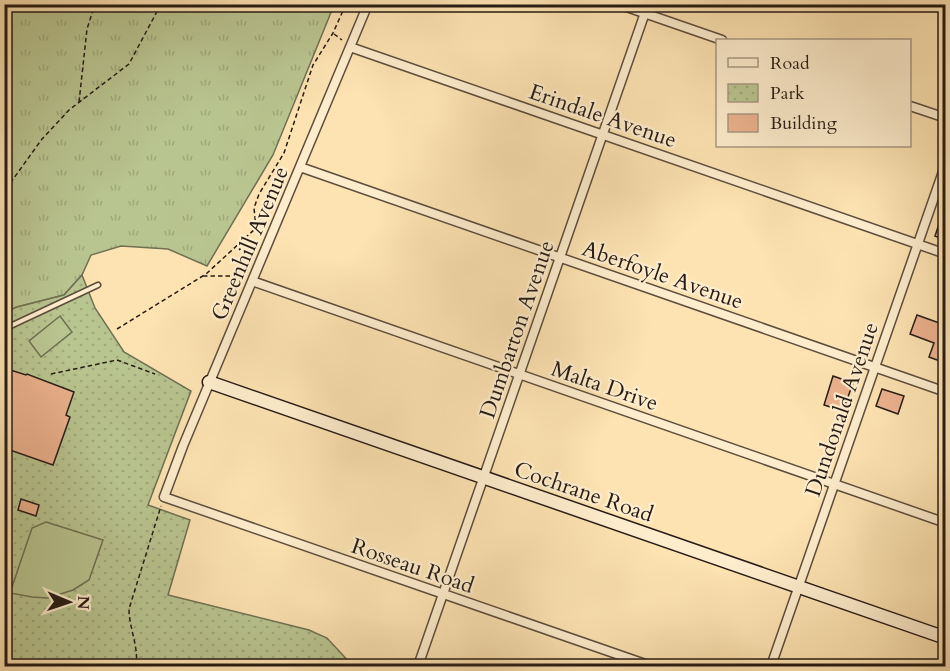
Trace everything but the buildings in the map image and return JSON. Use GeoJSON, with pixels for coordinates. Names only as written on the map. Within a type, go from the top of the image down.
{"type":"FeatureCollection","features":[{"type":"Feature","properties":{"kind":"street","name":"Greenhill Avenue"},"geometry":{"type":"LineString","coordinates":[[164,497],[209,382],[368,4]]}},
{"type":"Feature","properties":{"kind":"street"},"geometry":{"type":"LineString","coordinates":[[618,4],[719,39]]}},
{"type":"Feature","properties":{"kind":"street","name":"Dumbarton Avenue"},"geometry":{"type":"LineString","coordinates":[[418,666],[648,4]]}},
{"type":"Feature","properties":{"kind":"street","name":"Erindale Avenue"},"geometry":{"type":"LineString","coordinates":[[350,47],[945,254]]}},
{"type":"Feature","properties":{"kind":"street"},"geometry":{"type":"LineString","coordinates":[[911,107],[945,118]]}},
{"type":"Feature","properties":{"kind":"street","name":"Dundonald Avenue"},"geometry":{"type":"LineString","coordinates":[[771,666],[836,485],[874,367],[945,163]]}},
{"type":"Feature","properties":{"kind":"street","name":"Aberfoyle Avenue"},"geometry":{"type":"LineString","coordinates":[[300,167],[945,392]]}},
{"type":"Feature","properties":{"kind":"street","name":"Malta Drive"},"geometry":{"type":"LineString","coordinates":[[252,281],[945,523]]}},
{"type":"Feature","properties":{"kind":"street","name":"Cochrane Road"},"geometry":{"type":"LineString","coordinates":[[209,382],[945,638]]}},
{"type":"Feature","properties":{"kind":"street","name":"Rosseau Road"},"geometry":{"type":"LineString","coordinates":[[164,497],[651,666]]}},
{"type":"Feature","properties":{"kind":"lane"},"geometry":{"type":"LineString","coordinates":[[4,328],[99,285]]}},
{"type":"Feature","properties":{"kind":"path"},"geometry":{"type":"LineString","coordinates":[[79,103],[87,29],[95,4]]}},
{"type":"Feature","properties":{"kind":"path"},"geometry":{"type":"LineString","coordinates":[[6,189],[42,139],[69,110],[129,64],[161,4]]}},
{"type":"Feature","properties":{"kind":"path"},"geometry":{"type":"LineString","coordinates":[[261,236],[256,228],[254,208],[259,194],[284,153],[314,65],[333,33],[346,4]]}},
{"type":"Feature","properties":{"kind":"path"},"geometry":{"type":"LineString","coordinates":[[333,33],[350,47]]}},
{"type":"Feature","properties":{"kind":"path"},"geometry":{"type":"LineString","coordinates":[[117,329],[202,276],[256,228]]}},
{"type":"Feature","properties":{"kind":"path"},"geometry":{"type":"LineString","coordinates":[[202,276],[244,276]]}},
{"type":"Feature","properties":{"kind":"path"},"geometry":{"type":"LineString","coordinates":[[51,374],[117,360],[155,374]]}},
{"type":"Feature","properties":{"kind":"path"},"geometry":{"type":"LineString","coordinates":[[136,666],[129,609],[164,497]]}},
{"type":"Feature","properties":{"kind":"green space"},"geometry":{"type":"Polygon","coordinates":[[[5,5],[334,5],[273,155],[207,266],[168,249],[121,246],[91,255],[82,275],[64,295],[5,312],[5,5]]]}},
{"type":"Feature","properties":{"kind":"green space"},"geometry":{"type":"Polygon","coordinates":[[[82,275],[95,308],[124,352],[191,391],[148,505],[190,520],[168,595],[309,630],[327,638],[353,666],[5,666],[5,312],[64,295],[82,275]]]}},
{"type":"Feature","properties":{"kind":"green space"},"geometry":{"type":"Polygon","coordinates":[[[60,316],[72,332],[41,357],[29,341],[60,316]]]}},
{"type":"Feature","properties":{"kind":"green space"},"geometry":{"type":"Polygon","coordinates":[[[46,522],[103,540],[89,580],[73,590],[48,598],[10,593],[32,528],[46,522]]]}}]}
